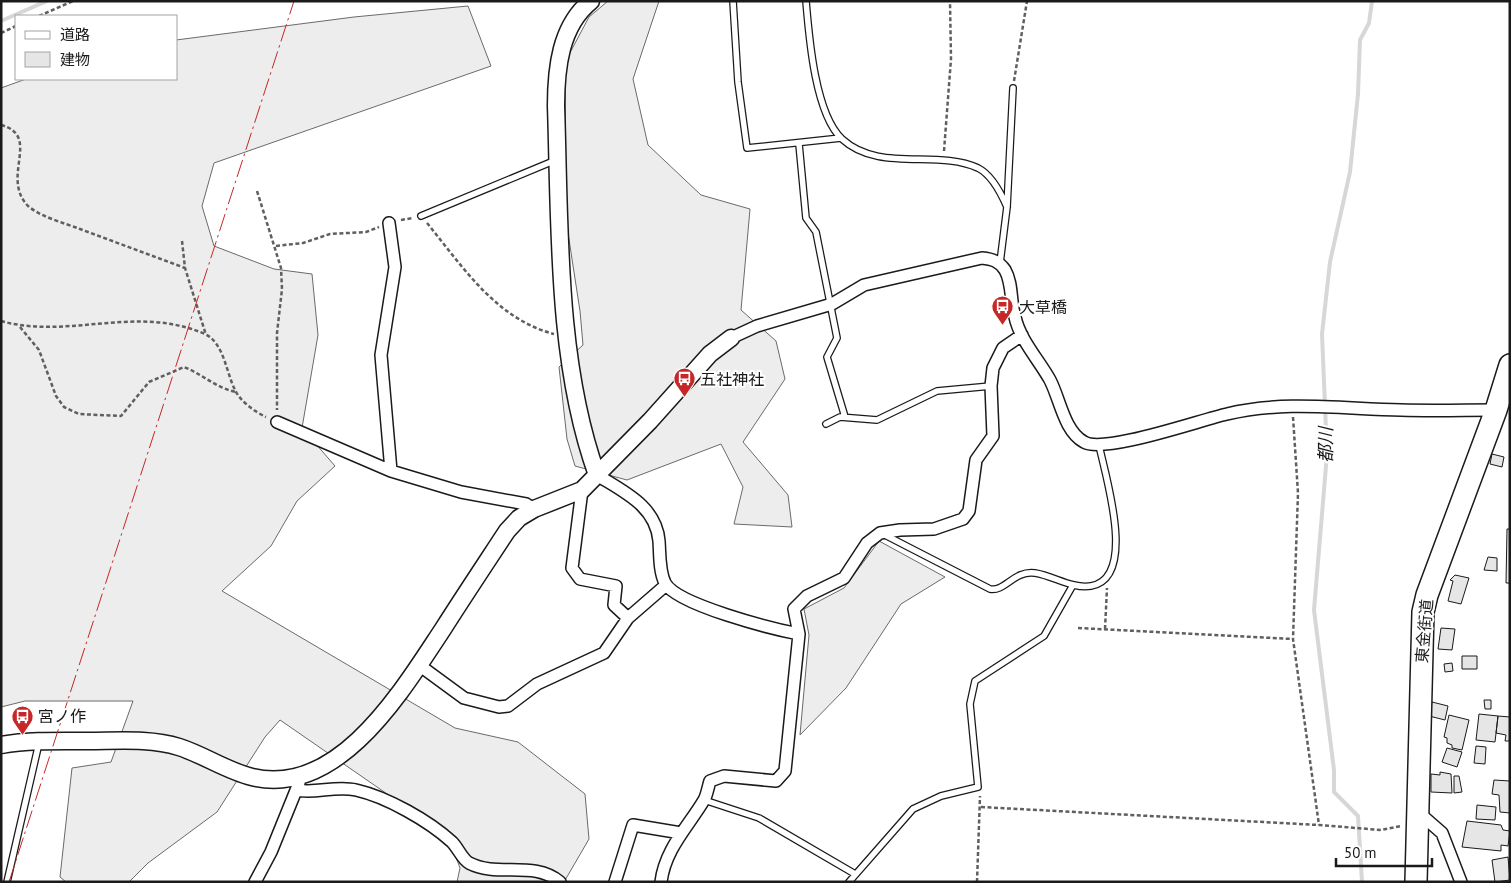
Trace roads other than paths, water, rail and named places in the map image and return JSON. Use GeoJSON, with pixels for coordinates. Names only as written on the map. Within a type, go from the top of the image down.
{"type":"FeatureCollection","features":[{"type":"Feature","properties":{"kind":"highway","name":"東金街道"},"geometry":{"type":"LineString","coordinates":[[1416,882],[1422,631],[1427,595],[1496,410],[1510,365]]}},
{"type":"Feature","properties":{"kind":"street"},"geometry":{"type":"LineString","coordinates":[[591,1],[583,8],[570,27],[560,54],[556,83],[566,334],[585,442],[597,475],[628,494],[650,513],[657,525],[662,574],[666,584],[677,593],[734,619],[799,634]]}},
{"type":"Feature","properties":{"kind":"street"},"geometry":{"type":"LineString","coordinates":[[389,223],[395,267],[382,355],[391,471]]}},
{"type":"Feature","properties":{"kind":"street"},"geometry":{"type":"LineString","coordinates":[[255,882],[271,852],[299,783],[368,732],[391,706],[507,531],[519,518],[534,509],[582,490],[650,421],[710,354],[731,338],[757,326],[832,304],[864,285],[974,259],[991,259],[1000,263],[1009,278],[1015,318],[1022,335],[1050,381],[1072,430],[1085,443],[1099,446],[1124,442],[1230,413],[1292,406],[1496,410]]}},
{"type":"Feature","properties":{"kind":"street"},"geometry":{"type":"LineString","coordinates":[[660,882],[663,866],[681,833],[704,800],[710,782],[724,776],[776,781],[785,771],[799,634],[794,609],[808,596],[844,578],[867,543],[880,533],[900,530],[934,530],[963,519],[969,511],[976,460],[993,436],[991,386],[997,357],[1003,348],[1022,335]]}},
{"type":"Feature","properties":{"kind":"street"},"geometry":{"type":"LineString","coordinates":[[277,422],[391,471],[461,492],[526,504],[534,509]]}},
{"type":"Feature","properties":{"kind":"street"},"geometry":{"type":"LineString","coordinates":[[582,490],[572,568],[580,579],[616,586],[614,605],[628,618]]}},
{"type":"Feature","properties":{"kind":"street"},"geometry":{"type":"LineString","coordinates":[[419,666],[464,698],[499,707],[508,706],[537,684],[604,653],[628,618],[666,584]]}},
{"type":"Feature","properties":{"kind":"street"},"geometry":{"type":"LineString","coordinates":[[1,745],[39,741],[139,740],[178,747],[250,776],[299,783],[307,792],[338,788],[357,790],[400,805],[453,843],[468,862],[500,871],[538,870],[553,876],[560,882]]}},
{"type":"Feature","properties":{"kind":"street"},"geometry":{"type":"LineString","coordinates":[[1418,817],[1442,833],[1460,882]]}},
{"type":"Feature","properties":{"kind":"street"},"geometry":{"type":"LineString","coordinates":[[616,882],[633,825],[681,833]]}},
{"type":"Feature","properties":{"kind":"lane"},"geometry":{"type":"LineString","coordinates":[[733,1],[738,82],[747,148],[800,144],[841,138]]}},
{"type":"Feature","properties":{"kind":"lane"},"geometry":{"type":"LineString","coordinates":[[806,1],[809,38],[820,95],[841,138],[867,154],[907,160],[946,162],[979,169],[998,189],[1007,207]]}},
{"type":"Feature","properties":{"kind":"lane"},"geometry":{"type":"LineString","coordinates":[[1000,263],[1007,207],[1013,88]]}},
{"type":"Feature","properties":{"kind":"lane"},"geometry":{"type":"LineString","coordinates":[[800,144],[806,218],[816,232],[832,304],[837,338],[827,357],[845,417]]}},
{"type":"Feature","properties":{"kind":"lane"},"geometry":{"type":"LineString","coordinates":[[421,216],[558,159]]}},
{"type":"Feature","properties":{"kind":"lane"},"geometry":{"type":"LineString","coordinates":[[826,424],[833,418],[845,417],[878,420],[937,391],[991,386]]}},
{"type":"Feature","properties":{"kind":"lane"},"geometry":{"type":"LineString","coordinates":[[880,533],[990,589],[996,590],[1014,576],[1035,573],[1072,585],[1089,586],[1107,579],[1112,570],[1117,536],[1099,446]]}},
{"type":"Feature","properties":{"kind":"lane"},"geometry":{"type":"LineString","coordinates":[[849,882],[913,809],[941,796],[978,788],[970,704],[975,681],[1044,636],[1072,585]]}},
{"type":"Feature","properties":{"kind":"lane"},"geometry":{"type":"LineString","coordinates":[[7,882],[39,741]]}},
{"type":"Feature","properties":{"kind":"lane"},"geometry":{"type":"LineString","coordinates":[[704,800],[759,818],[855,874]]}},
{"type":"Feature","properties":{"kind":"waterway"},"geometry":{"type":"LineString","coordinates":[[1,21],[47,1]]}},
{"type":"Feature","properties":{"kind":"waterway","name":"都川"},"geometry":{"type":"LineString","coordinates":[[1362,882],[1358,816],[1334,792],[1334,770],[1314,610],[1327,454],[1322,334],[1330,262],[1350,172],[1358,94],[1360,40],[1369,23],[1372,1]]}},
{"type":"Feature","properties":{"kind":"place","name":"大草橋"},"geometry":{"type":"Point","coordinates":[1003,326]}},
{"type":"Feature","properties":{"kind":"place","name":"五社神社"},"geometry":{"type":"Point","coordinates":[684,398]}},
{"type":"Feature","properties":{"kind":"place","name":"宮ノ作"},"geometry":{"type":"Point","coordinates":[22,735]}}]}
